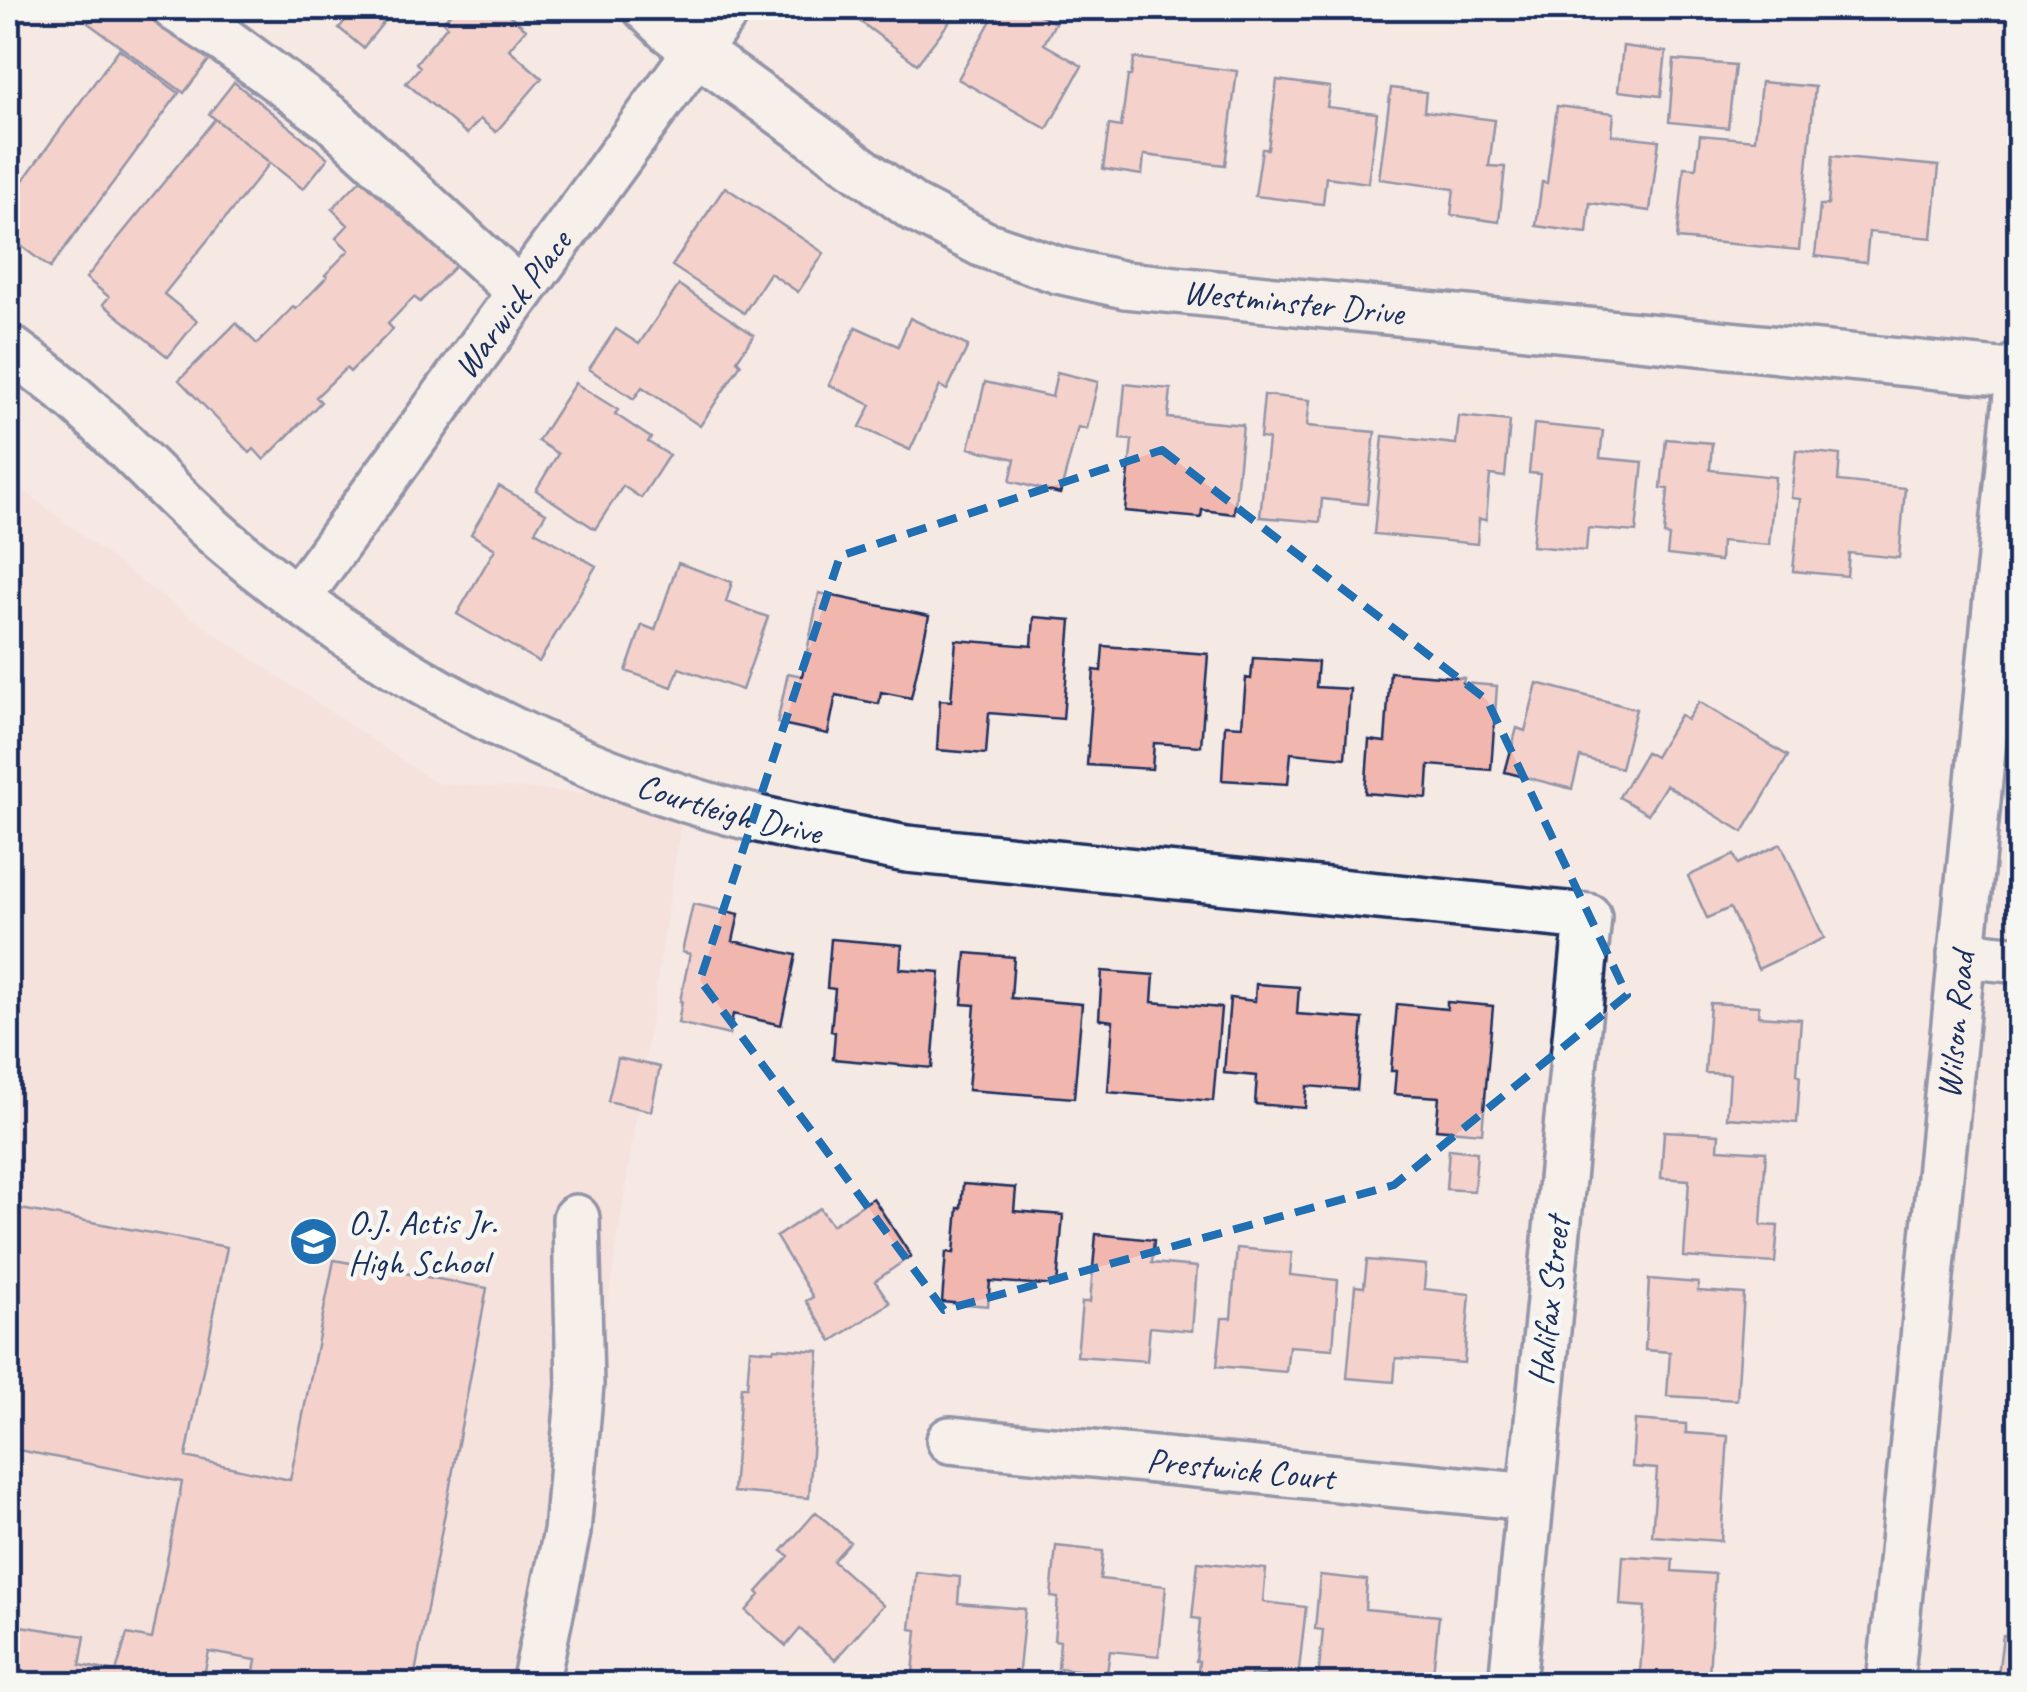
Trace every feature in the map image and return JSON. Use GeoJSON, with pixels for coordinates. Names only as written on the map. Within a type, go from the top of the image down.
{"type":"FeatureCollection","features":[{"type":"Feature","properties":{"kind":"street"},"geometry":{"type":"LineString","coordinates":[[175,8],[333,120],[520,292]]}},
{"type":"Feature","properties":{"kind":"street","name":"Westminster Drive"},"geometry":{"type":"LineString","coordinates":[[646,8],[696,51],[914,208],[984,244],[1058,270],[1125,285],[2019,374]]}},
{"type":"Feature","properties":{"kind":"street","name":"Warwick Place"},"geometry":{"type":"LineString","coordinates":[[297,599],[728,8]]}},
{"type":"Feature","properties":{"kind":"street","name":"Courtleigh Drive"},"geometry":{"type":"LineString","coordinates":[[8,347],[68,392],[226,542],[297,599],[382,658],[481,714],[578,760],[685,799],[795,829],[907,849],[1588,917]]}},
{"type":"Feature","properties":{"kind":"street","name":"Wilson Road"},"geometry":{"type":"LineString","coordinates":[[1890,1684],[2020,364]]}},
{"type":"Feature","properties":{"kind":"street","name":"Halifax Street"},"geometry":{"type":"LineString","coordinates":[[1512,1684],[1588,917]]}},
{"type":"Feature","properties":{"kind":"street"},"geometry":{"type":"LineString","coordinates":[[1962,954],[2020,960]]}},
{"type":"Feature","properties":{"kind":"street"},"geometry":{"type":"LineString","coordinates":[[535,1684],[568,1532],[580,1386],[576,1218]]}},
{"type":"Feature","properties":{"kind":"street","name":"Prestwick Court"},"geometry":{"type":"LineString","coordinates":[[950,1440],[1530,1497]]}},
{"type":"Feature","properties":{"kind":"highlighted area"},"geometry":{"type":"Polygon","coordinates":[[[1162,450],[1487,700],[1627,995],[1394,1185],[944,1310],[700,980],[840,556],[1162,450]]]}},
{"type":"Feature","properties":{"kind":"shaded area","name":"O.J. Actis Jr. High School"},"geometry":{"type":"Polygon","coordinates":[[[8,478],[169,602],[436,783],[685,799],[550,1684],[8,1684],[8,478]]]}},
{"type":"Feature","properties":{"kind":"building"},"geometry":{"type":"Polygon","coordinates":[[[100,8],[138,8],[209,60],[184,93],[88,23],[100,8]]]}},
{"type":"Feature","properties":{"kind":"building"},"geometry":{"type":"Polygon","coordinates":[[[325,8],[395,8],[363,48],[339,28],[344,22],[325,8]]]}},
{"type":"Feature","properties":{"kind":"building"},"geometry":{"type":"Polygon","coordinates":[[[455,8],[501,8],[526,29],[509,49],[542,78],[496,132],[480,119],[467,134],[406,83],[420,67],[416,63],[447,26],[443,22],[455,8]]]}},
{"type":"Feature","properties":{"kind":"building"},"geometry":{"type":"Polygon","coordinates":[[[842,8],[960,8],[917,64],[842,8]]]}},
{"type":"Feature","properties":{"kind":"building"},"geometry":{"type":"Polygon","coordinates":[[[998,8],[1027,8],[1055,23],[1044,44],[1082,66],[1047,129],[958,79],[998,8]]]}},
{"type":"Feature","properties":{"kind":"building"},"geometry":{"type":"Polygon","coordinates":[[[1623,46],[1666,52],[1661,96],[1618,91],[1623,46]]]}},
{"type":"Feature","properties":{"kind":"building"},"geometry":{"type":"Polygon","coordinates":[[[119,49],[179,93],[50,268],[8,236],[8,177],[19,186],[119,49]]]}},
{"type":"Feature","properties":{"kind":"building"},"geometry":{"type":"Polygon","coordinates":[[[1134,58],[1237,71],[1225,165],[1144,155],[1142,175],[1103,169],[1109,125],[1121,127],[1134,58]]]}},
{"type":"Feature","properties":{"kind":"building"},"geometry":{"type":"Polygon","coordinates":[[[1674,60],[1735,65],[1728,128],[1669,122],[1674,60]]]}},
{"type":"Feature","properties":{"kind":"building"},"geometry":{"type":"Polygon","coordinates":[[[1277,80],[1330,87],[1327,107],[1377,113],[1368,183],[1326,177],[1323,204],[1255,196],[1262,149],[1268,149],[1277,80]]]}},
{"type":"Feature","properties":{"kind":"building"},"geometry":{"type":"Polygon","coordinates":[[[234,82],[328,158],[303,189],[209,114],[234,82]]]}},
{"type":"Feature","properties":{"kind":"building"},"geometry":{"type":"Polygon","coordinates":[[[1761,82],[1815,87],[1799,250],[1677,239],[1684,167],[1696,168],[1700,135],[1755,140],[1761,82]]]}},
{"type":"Feature","properties":{"kind":"building"},"geometry":{"type":"Polygon","coordinates":[[[1391,88],[1426,92],[1424,111],[1495,120],[1489,166],[1505,167],[1499,222],[1451,215],[1454,189],[1379,179],[1391,88]]]}},
{"type":"Feature","properties":{"kind":"building"},"geometry":{"type":"Polygon","coordinates":[[[1557,106],[1614,113],[1612,135],[1659,140],[1650,211],[1590,203],[1587,233],[1536,226],[1542,182],[1547,183],[1557,106]]]}},
{"type":"Feature","properties":{"kind":"building"},"geometry":{"type":"Polygon","coordinates":[[[215,119],[270,163],[164,294],[197,321],[168,357],[103,304],[109,297],[86,278],[215,119]]]}},
{"type":"Feature","properties":{"kind":"building"},"geometry":{"type":"Polygon","coordinates":[[[1832,156],[1939,166],[1932,238],[1869,232],[1866,262],[1815,256],[1820,205],[1828,205],[1832,156]]]}},
{"type":"Feature","properties":{"kind":"building"},"geometry":{"type":"Polygon","coordinates":[[[366,174],[457,264],[420,302],[414,297],[388,324],[393,329],[350,372],[346,368],[316,397],[321,402],[264,460],[254,449],[250,453],[179,380],[236,323],[257,344],[327,277],[349,250],[336,238],[348,225],[332,209],[366,174]]]}},
{"type":"Feature","properties":{"kind":"building"},"geometry":{"type":"Polygon","coordinates":[[[725,187],[824,253],[798,292],[770,273],[744,313],[672,266],[725,187]]]}},
{"type":"Feature","properties":{"kind":"building"},"geometry":{"type":"Polygon","coordinates":[[[679,285],[754,335],[737,360],[741,364],[700,426],[642,387],[634,399],[589,369],[616,329],[639,344],[679,285]]]}},
{"type":"Feature","properties":{"kind":"building"},"geometry":{"type":"Polygon","coordinates":[[[910,318],[968,346],[947,390],[940,386],[910,450],[860,427],[871,405],[829,385],[856,327],[898,346],[910,318]]]}},
{"type":"Feature","properties":{"kind":"building"},"geometry":{"type":"Polygon","coordinates":[[[1057,372],[1098,382],[1087,429],[1078,427],[1060,494],[1010,481],[1015,459],[969,448],[985,382],[1052,397],[1057,372]]]}},
{"type":"Feature","properties":{"kind":"building"},"geometry":{"type":"Polygon","coordinates":[[[575,383],[618,410],[615,414],[669,455],[641,498],[623,486],[595,529],[536,490],[558,454],[538,441],[575,383]]]}},
{"type":"Feature","properties":{"kind":"building"},"geometry":{"type":"Polygon","coordinates":[[[1125,384],[1171,389],[1168,418],[1243,425],[1234,514],[1202,510],[1201,518],[1125,511],[1132,440],[1120,439],[1125,384]]]}},
{"type":"Feature","properties":{"kind":"building"},"geometry":{"type":"Polygon","coordinates":[[[1264,395],[1310,400],[1307,426],[1375,432],[1367,504],[1322,499],[1320,522],[1260,517],[1268,439],[1260,438],[1264,395]]]}},
{"type":"Feature","properties":{"kind":"building"},"geometry":{"type":"Polygon","coordinates":[[[1459,416],[1510,421],[1505,477],[1490,475],[1486,520],[1479,519],[1477,544],[1374,534],[1383,436],[1456,444],[1459,416]]]}},
{"type":"Feature","properties":{"kind":"building"},"geometry":{"type":"Polygon","coordinates":[[[1534,424],[1603,431],[1600,458],[1643,462],[1636,532],[1588,528],[1586,551],[1532,546],[1540,474],[1529,473],[1534,424]]]}},
{"type":"Feature","properties":{"kind":"building"},"geometry":{"type":"Polygon","coordinates":[[[1666,439],[1712,443],[1710,470],[1775,477],[1769,545],[1721,541],[1720,561],[1667,555],[1669,536],[1664,535],[1668,489],[1661,488],[1666,439]]]}},
{"type":"Feature","properties":{"kind":"building"},"geometry":{"type":"Polygon","coordinates":[[[1796,450],[1840,455],[1838,481],[1905,488],[1899,558],[1849,553],[1847,576],[1793,571],[1800,499],[1791,498],[1796,450]]]}},
{"type":"Feature","properties":{"kind":"building"},"geometry":{"type":"Polygon","coordinates":[[[499,486],[546,513],[535,531],[596,566],[539,662],[457,614],[495,549],[471,534],[499,486]]]}},
{"type":"Feature","properties":{"kind":"building"},"geometry":{"type":"Polygon","coordinates":[[[678,563],[732,582],[726,602],[768,617],[742,690],[679,668],[672,687],[626,671],[642,625],[655,630],[678,563]]]}},
{"type":"Feature","properties":{"kind":"building"},"geometry":{"type":"Polygon","coordinates":[[[819,593],[929,616],[911,698],[881,692],[879,704],[836,695],[828,734],[777,723],[788,673],[802,676],[819,593]]]}},
{"type":"Feature","properties":{"kind":"building"},"geometry":{"type":"Polygon","coordinates":[[[1034,617],[1071,620],[1063,719],[989,713],[986,754],[937,750],[940,700],[951,701],[956,640],[1032,646],[1034,617]]]}},
{"type":"Feature","properties":{"kind":"building"},"geometry":{"type":"Polygon","coordinates":[[[1103,646],[1208,654],[1201,746],[1154,743],[1152,769],[1087,765],[1094,670],[1101,671],[1103,646]]]}},
{"type":"Feature","properties":{"kind":"building"},"geometry":{"type":"Polygon","coordinates":[[[1253,658],[1318,662],[1316,687],[1350,689],[1345,758],[1291,753],[1288,784],[1222,780],[1225,725],[1242,726],[1246,678],[1251,679],[1253,658]]]}},
{"type":"Feature","properties":{"kind":"building"},"geometry":{"type":"Polygon","coordinates":[[[1390,672],[1464,678],[1463,683],[1497,686],[1491,770],[1429,765],[1427,798],[1365,793],[1369,740],[1385,742],[1390,672]]]}},
{"type":"Feature","properties":{"kind":"building"},"geometry":{"type":"Polygon","coordinates":[[[1537,683],[1636,709],[1621,768],[1580,757],[1572,789],[1505,772],[1517,728],[1525,731],[1537,683]]]}},
{"type":"Feature","properties":{"kind":"building"},"geometry":{"type":"Polygon","coordinates":[[[1699,702],[1788,756],[1743,832],[1666,785],[1648,814],[1619,797],[1646,752],[1655,757],[1680,715],[1687,720],[1699,702]]]}},
{"type":"Feature","properties":{"kind":"building"},"geometry":{"type":"Polygon","coordinates":[[[1781,844],[1824,938],[1758,969],[1730,908],[1707,918],[1688,876],[1734,855],[1738,864],[1781,844]]]}},
{"type":"Feature","properties":{"kind":"building"},"geometry":{"type":"Polygon","coordinates":[[[693,904],[739,914],[733,941],[796,955],[781,1025],[733,1014],[729,1035],[678,1023],[690,954],[682,952],[693,904]]]}},
{"type":"Feature","properties":{"kind":"building"},"geometry":{"type":"Polygon","coordinates":[[[831,939],[902,945],[900,969],[940,972],[932,1068],[833,1059],[835,989],[827,988],[831,939]]]}},
{"type":"Feature","properties":{"kind":"building"},"geometry":{"type":"Polygon","coordinates":[[[966,953],[1014,957],[1011,998],[1082,1004],[1074,1098],[968,1090],[975,1005],[962,1004],[966,953]]]}},
{"type":"Feature","properties":{"kind":"building"},"geometry":{"type":"Polygon","coordinates":[[[1102,971],[1154,975],[1152,1002],[1221,1008],[1213,1101],[1108,1092],[1113,1021],[1099,1019],[1102,971]]]}},
{"type":"Feature","properties":{"kind":"building"},"geometry":{"type":"Polygon","coordinates":[[[1256,984],[1299,987],[1297,1014],[1363,1019],[1357,1090],[1307,1086],[1305,1108],[1255,1104],[1257,1076],[1224,1073],[1230,998],[1255,1001],[1256,984]]]}},
{"type":"Feature","properties":{"kind":"building"},"geometry":{"type":"Polygon","coordinates":[[[1447,1002],[1493,1006],[1482,1133],[1436,1129],[1439,1097],[1394,1094],[1396,1071],[1391,1071],[1397,1004],[1447,1009],[1447,1002]]]}},
{"type":"Feature","properties":{"kind":"building"},"geometry":{"type":"Polygon","coordinates":[[[1710,1003],[1759,1006],[1758,1016],[1801,1019],[1797,1123],[1727,1118],[1730,1074],[1705,1073],[1710,1003]]]}},
{"type":"Feature","properties":{"kind":"building"},"geometry":{"type":"Polygon","coordinates":[[[618,1058],[660,1067],[651,1111],[608,1101],[618,1058]]]}},
{"type":"Feature","properties":{"kind":"building"},"geometry":{"type":"Polygon","coordinates":[[[1664,1131],[1719,1134],[1718,1149],[1766,1152],[1761,1225],[1778,1226],[1775,1263],[1684,1257],[1689,1180],[1661,1178],[1664,1131]]]}},
{"type":"Feature","properties":{"kind":"building"},"geometry":{"type":"Polygon","coordinates":[[[1449,1149],[1477,1152],[1474,1191],[1446,1189],[1449,1149]]]}},
{"type":"Feature","properties":{"kind":"building"},"geometry":{"type":"Polygon","coordinates":[[[963,1184],[1016,1188],[1014,1211],[1063,1215],[1057,1286],[990,1281],[988,1306],[942,1302],[946,1252],[954,1253],[963,1184]]]}},
{"type":"Feature","properties":{"kind":"building"},"geometry":{"type":"Polygon","coordinates":[[[873,1198],[911,1256],[875,1281],[890,1303],[832,1341],[806,1301],[813,1297],[776,1237],[820,1208],[832,1225],[873,1198]]]}},
{"type":"Feature","properties":{"kind":"building"},"geometry":{"type":"Polygon","coordinates":[[[10,1207],[227,1247],[186,1457],[290,1480],[334,1260],[487,1288],[413,1684],[252,1684],[256,1660],[209,1652],[202,1684],[8,1684],[8,1624],[85,1636],[80,1665],[116,1672],[127,1634],[152,1639],[182,1482],[8,1448],[10,1207]]]}},
{"type":"Feature","properties":{"kind":"building"},"geometry":{"type":"Polygon","coordinates":[[[1096,1234],[1154,1240],[1152,1263],[1197,1267],[1192,1331],[1150,1327],[1147,1361],[1077,1356],[1082,1302],[1090,1302],[1096,1234]]]}},
{"type":"Feature","properties":{"kind":"building"},"geometry":{"type":"Polygon","coordinates":[[[1237,1248],[1292,1253],[1290,1275],[1338,1280],[1333,1349],[1289,1346],[1286,1372],[1217,1366],[1222,1318],[1231,1318],[1237,1248]]]}},
{"type":"Feature","properties":{"kind":"building"},"geometry":{"type":"Polygon","coordinates":[[[1367,1260],[1426,1265],[1424,1289],[1470,1294],[1464,1363],[1396,1358],[1394,1382],[1347,1378],[1355,1286],[1364,1287],[1367,1260]]]}},
{"type":"Feature","properties":{"kind":"building"},"geometry":{"type":"Polygon","coordinates":[[[1649,1279],[1698,1283],[1698,1291],[1744,1294],[1737,1400],[1667,1396],[1670,1352],[1645,1350],[1649,1279]]]}},
{"type":"Feature","properties":{"kind":"building"},"geometry":{"type":"Polygon","coordinates":[[[750,1349],[819,1351],[809,1498],[733,1492],[741,1387],[747,1387],[750,1349]]]}},
{"type":"Feature","properties":{"kind":"building"},"geometry":{"type":"Polygon","coordinates":[[[1635,1420],[1686,1424],[1686,1433],[1728,1436],[1721,1541],[1652,1536],[1657,1469],[1632,1467],[1635,1420]]]}},
{"type":"Feature","properties":{"kind":"building"},"geometry":{"type":"Polygon","coordinates":[[[816,1512],[850,1542],[833,1561],[883,1605],[835,1660],[800,1629],[786,1646],[746,1611],[760,1595],[757,1592],[789,1556],[782,1551],[816,1512]]]}},
{"type":"Feature","properties":{"kind":"building"},"geometry":{"type":"Polygon","coordinates":[[[2020,1536],[2020,1600],[2013,1599],[2020,1536]]]}},
{"type":"Feature","properties":{"kind":"building"},"geometry":{"type":"Polygon","coordinates":[[[1056,1546],[1103,1551],[1100,1579],[1166,1586],[1159,1656],[1110,1651],[1107,1673],[1058,1668],[1060,1641],[1054,1640],[1058,1598],[1051,1597],[1056,1546]]]}},
{"type":"Feature","properties":{"kind":"building"},"geometry":{"type":"Polygon","coordinates":[[[1623,1556],[1673,1559],[1672,1571],[1715,1574],[1709,1676],[1640,1672],[1645,1607],[1620,1605],[1623,1556]]]}},
{"type":"Feature","properties":{"kind":"building"},"geometry":{"type":"Polygon","coordinates":[[[1198,1562],[1266,1569],[1263,1602],[1306,1607],[1298,1679],[1251,1674],[1250,1684],[1197,1684],[1200,1619],[1192,1618],[1198,1562]]]}},
{"type":"Feature","properties":{"kind":"building"},"geometry":{"type":"Polygon","coordinates":[[[916,1572],[960,1577],[958,1603],[1025,1609],[1018,1680],[967,1675],[966,1684],[912,1684],[917,1630],[910,1629],[916,1572]]]}},
{"type":"Feature","properties":{"kind":"building"},"geometry":{"type":"Polygon","coordinates":[[[1320,1575],[1367,1580],[1365,1609],[1439,1616],[1432,1684],[1318,1680],[1323,1630],[1315,1629],[1320,1575]]]}},
{"type":"Feature","properties":{"kind":"building"},"geometry":{"type":"Polygon","coordinates":[[[2003,1635],[2020,1636],[2020,1684],[1997,1684],[2003,1635]]]}},
{"type":"Feature","properties":{"kind":"place","name":"O.J. Actis Jr. High School"},"geometry":{"type":"Point","coordinates":[313,1242]}}]}
